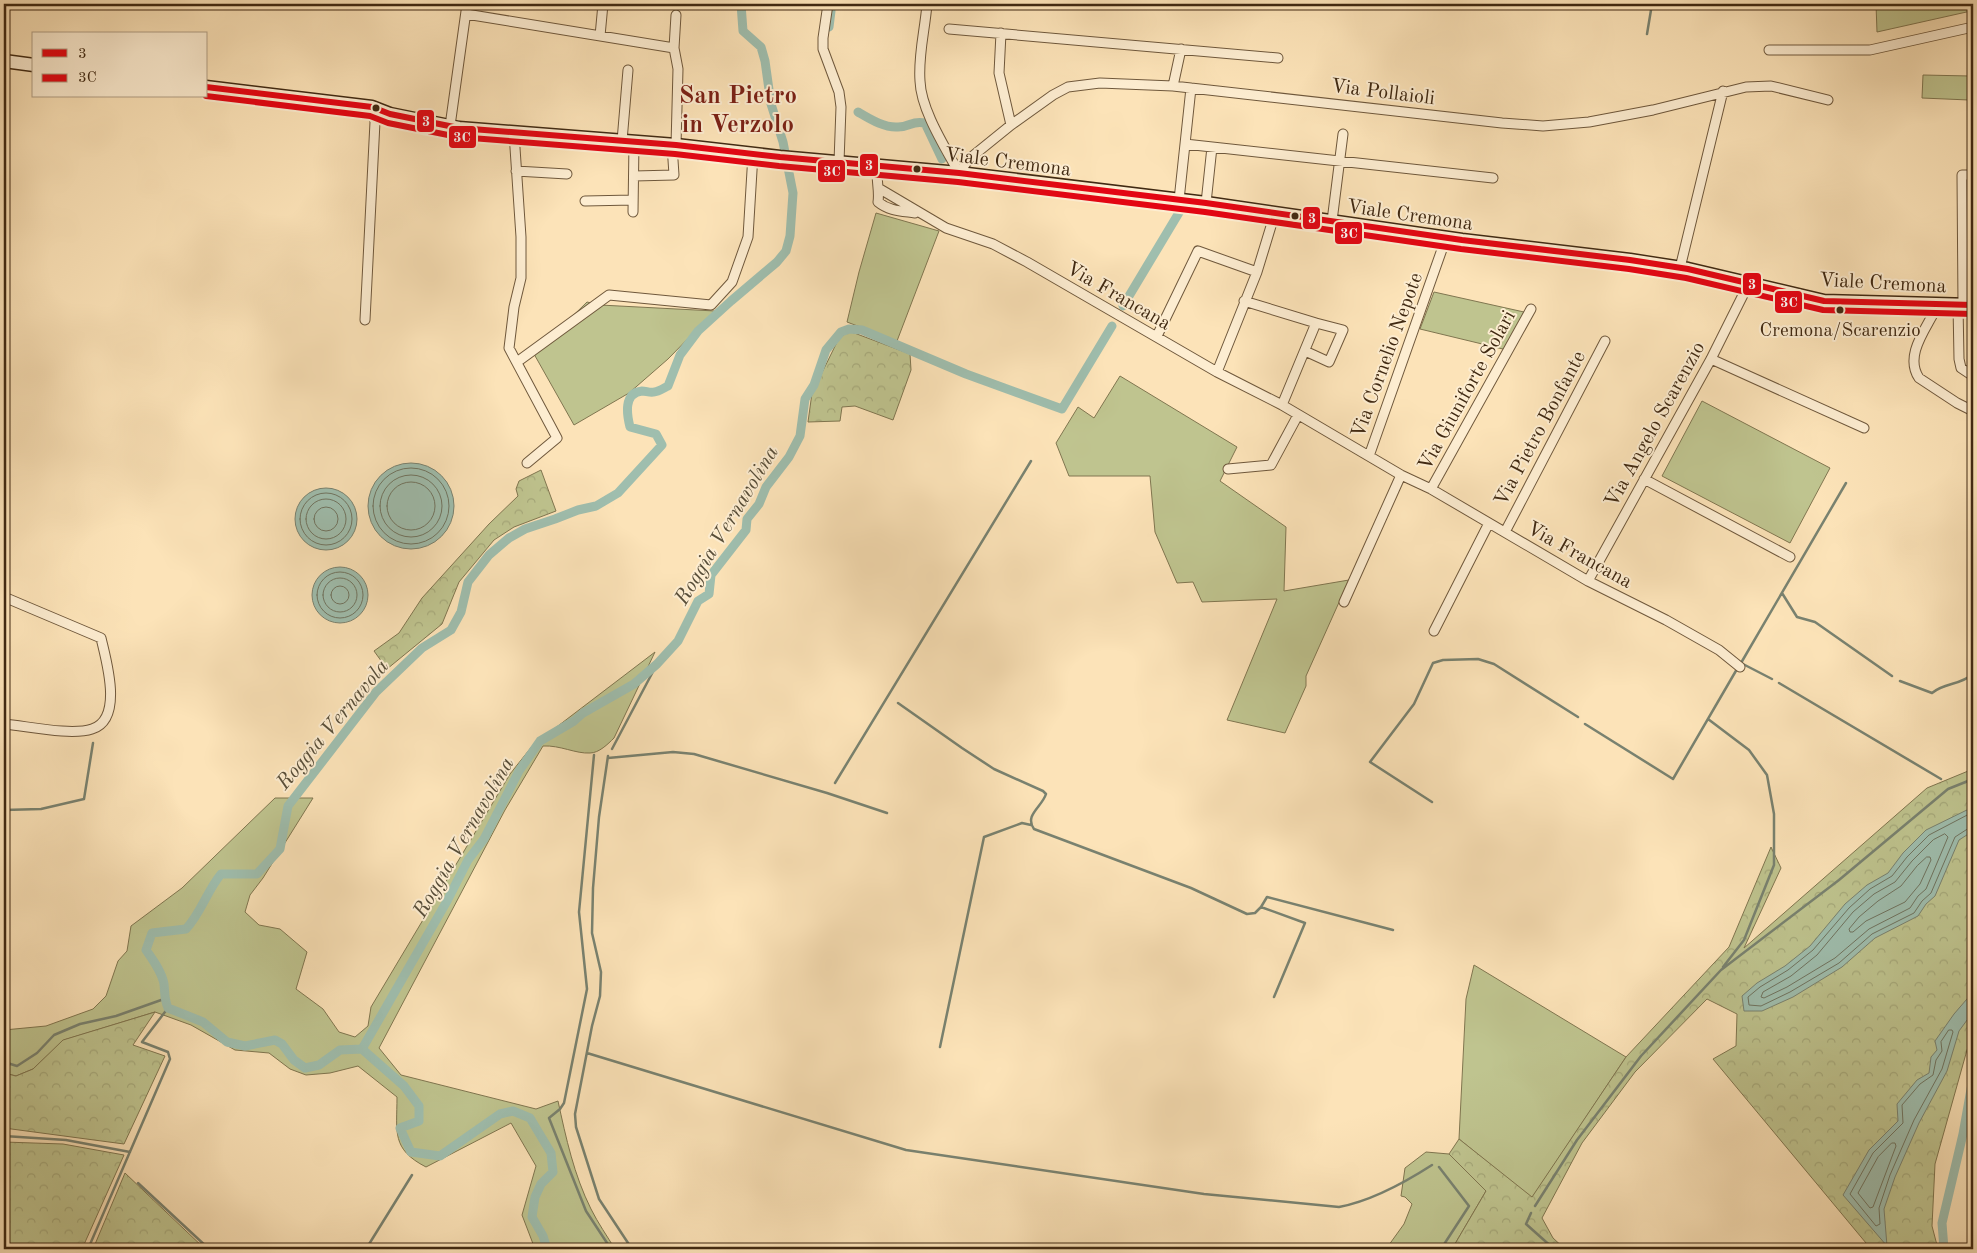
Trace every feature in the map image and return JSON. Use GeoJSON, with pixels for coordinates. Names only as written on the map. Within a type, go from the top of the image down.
{"type":"FeatureCollection","features":[{"type":"Feature","properties":{"kind":"main road"},"geometry":{"type":"LineString","coordinates":[[4,61],[32,64]]}},
{"type":"Feature","properties":{"kind":"main road","name":"Viale Cremona"},"geometry":{"type":"LineString","coordinates":[[208,87],[372,107],[390,114],[450,126],[514,133],[674,145],[780,157],[959,173],[1206,203],[1446,238],[1630,260],[1680,268],[1824,301],[1964,305]]}},
{"type":"Feature","properties":{"kind":"street"},"geometry":{"type":"LineString","coordinates":[[450,126],[467,4]]}},
{"type":"Feature","properties":{"kind":"street"},"geometry":{"type":"LineString","coordinates":[[600,36],[603,4]]}},
{"type":"Feature","properties":{"kind":"street"},"geometry":{"type":"LineString","coordinates":[[828,4],[822,38],[823,49],[838,92],[841,107],[839,162]]}},
{"type":"Feature","properties":{"kind":"street"},"geometry":{"type":"LineString","coordinates":[[927,4],[921,41],[920,82],[926,107],[959,173]]}},
{"type":"Feature","properties":{"kind":"street"},"geometry":{"type":"LineString","coordinates":[[466,14],[674,48]]}},
{"type":"Feature","properties":{"kind":"street"},"geometry":{"type":"LineString","coordinates":[[634,176],[674,175],[678,69],[674,48],[676,15]]}},
{"type":"Feature","properties":{"kind":"street"},"geometry":{"type":"LineString","coordinates":[[1769,50],[1870,50],[1973,27]]}},
{"type":"Feature","properties":{"kind":"street"},"geometry":{"type":"LineString","coordinates":[[949,29],[1278,58]]}},
{"type":"Feature","properties":{"kind":"street"},"geometry":{"type":"LineString","coordinates":[[1001,33],[999,72],[1011,125]]}},
{"type":"Feature","properties":{"kind":"street"},"geometry":{"type":"LineString","coordinates":[[1173,86],[1181,49]]}},
{"type":"Feature","properties":{"kind":"street"},"geometry":{"type":"LineString","coordinates":[[628,70],[628,142],[634,176],[633,212]]}},
{"type":"Feature","properties":{"kind":"street","name":"Via Pollaioli"},"geometry":{"type":"LineString","coordinates":[[959,173],[969,159],[1011,125],[1053,95],[1068,88],[1100,83],[1173,86],[1502,124],[1543,126],[1621,117],[1746,87],[1770,86],[1828,100]]}},
{"type":"Feature","properties":{"kind":"street"},"geometry":{"type":"LineString","coordinates":[[1179,200],[1191,88]]}},
{"type":"Feature","properties":{"kind":"street"},"geometry":{"type":"LineString","coordinates":[[1680,268],[1723,91]]}},
{"type":"Feature","properties":{"kind":"street"},"geometry":{"type":"LineString","coordinates":[[365,320],[375,122],[372,107]]}},
{"type":"Feature","properties":{"kind":"street"},"geometry":{"type":"LineString","coordinates":[[514,133],[521,237],[521,278],[514,307],[510,348],[557,438],[527,463]]}},
{"type":"Feature","properties":{"kind":"street"},"geometry":{"type":"LineString","coordinates":[[1332,221],[1338,161],[1343,134]]}},
{"type":"Feature","properties":{"kind":"street"},"geometry":{"type":"LineString","coordinates":[[1185,144],[1493,178]]}},
{"type":"Feature","properties":{"kind":"street"},"geometry":{"type":"LineString","coordinates":[[1206,203],[1212,147]]}},
{"type":"Feature","properties":{"kind":"street"},"geometry":{"type":"LineString","coordinates":[[517,362],[609,295],[711,305],[732,282],[748,237],[753,154]]}},
{"type":"Feature","properties":{"kind":"street","name":"Via Francana"},"geometry":{"type":"LineString","coordinates":[[878,165],[876,173],[880,190],[878,202],[885,208],[920,214]]}},
{"type":"Feature","properties":{"kind":"street"},"geometry":{"type":"LineString","coordinates":[[516,171],[567,174]]}},
{"type":"Feature","properties":{"kind":"street"},"geometry":{"type":"LineString","coordinates":[[1973,176],[1962,175],[1964,305],[1959,360],[1962,368],[1973,376]]}},
{"type":"Feature","properties":{"kind":"street","name":"Via Francana"},"geometry":{"type":"LineString","coordinates":[[880,190],[946,228],[992,244],[1027,262],[1217,372],[1282,405],[1401,475],[1432,489],[1588,581],[1666,620],[1719,650],[1740,668]]}},
{"type":"Feature","properties":{"kind":"street"},"geometry":{"type":"LineString","coordinates":[[585,201],[633,200]]}},
{"type":"Feature","properties":{"kind":"street"},"geometry":{"type":"LineString","coordinates":[[1217,372],[1257,272],[1275,213]]}},
{"type":"Feature","properties":{"kind":"street","name":"Via Cornelio Nepote"},"geometry":{"type":"LineString","coordinates":[[1369,456],[1446,238]]}},
{"type":"Feature","properties":{"kind":"street"},"geometry":{"type":"LineString","coordinates":[[1157,336],[1198,251],[1257,272]]}},
{"type":"Feature","properties":{"kind":"street","name":"Via Angelo Scarenzio"},"geometry":{"type":"LineString","coordinates":[[1588,581],[1711,359],[1750,283]]}},
{"type":"Feature","properties":{"kind":"street"},"geometry":{"type":"LineString","coordinates":[[1244,301],[1343,330],[1329,362],[1305,351]]}},
{"type":"Feature","properties":{"kind":"street"},"geometry":{"type":"LineString","coordinates":[[1938,304],[1916,350],[1914,359],[1915,372],[1919,378],[1957,403],[1973,411]]}},
{"type":"Feature","properties":{"kind":"street","name":"Via Giuniforte Solari"},"geometry":{"type":"LineString","coordinates":[[1432,489],[1532,309]]}},
{"type":"Feature","properties":{"kind":"street"},"geometry":{"type":"LineString","coordinates":[[1282,405],[1316,323]]}},
{"type":"Feature","properties":{"kind":"street","name":"Via Pietro Bonfante"},"geometry":{"type":"LineString","coordinates":[[1504,532],[1605,341]]}},
{"type":"Feature","properties":{"kind":"street"},"geometry":{"type":"LineString","coordinates":[[1711,359],[1864,428]]}},
{"type":"Feature","properties":{"kind":"street"},"geometry":{"type":"LineString","coordinates":[[1228,469],[1271,465],[1298,415]]}},
{"type":"Feature","properties":{"kind":"street"},"geometry":{"type":"LineString","coordinates":[[1344,602],[1401,475]]}},
{"type":"Feature","properties":{"kind":"street"},"geometry":{"type":"LineString","coordinates":[[1644,479],[1790,557]]}},
{"type":"Feature","properties":{"kind":"street"},"geometry":{"type":"LineString","coordinates":[[1434,631],[1489,523]]}},
{"type":"Feature","properties":{"kind":"street"},"geometry":{"type":"LineString","coordinates":[[4,597],[101,638],[111,689],[109,712],[102,723],[93,729],[76,731],[4,724]]}},
{"type":"Feature","properties":{"kind":"green space"},"geometry":{"type":"Polygon","coordinates":[[[1876,4],[1973,4],[1971,11],[1877,32],[1876,4]]]}},
{"type":"Feature","properties":{"kind":"green space"},"geometry":{"type":"Polygon","coordinates":[[[1923,75],[1970,76],[1969,100],[1922,98],[1923,75]]]}},
{"type":"Feature","properties":{"kind":"green space"},"geometry":{"type":"Polygon","coordinates":[[[876,213],[939,231],[897,341],[847,322],[876,213]]]}},
{"type":"Feature","properties":{"kind":"green space"},"geometry":{"type":"Polygon","coordinates":[[[1434,292],[1524,312],[1507,350],[1420,329],[1434,292]]]}},
{"type":"Feature","properties":{"kind":"green space"},"geometry":{"type":"Polygon","coordinates":[[[587,302],[600,305],[715,311],[668,359],[629,393],[574,425],[534,354],[587,302]]]}},
{"type":"Feature","properties":{"kind":"green space"},"geometry":{"type":"Polygon","coordinates":[[[849,331],[910,354],[911,370],[893,420],[855,406],[842,407],[840,421],[808,422],[812,393],[839,338],[849,331]]]}},
{"type":"Feature","properties":{"kind":"green space"},"geometry":{"type":"Polygon","coordinates":[[[1120,376],[1237,447],[1220,481],[1286,527],[1284,591],[1349,580],[1306,676],[1306,686],[1285,733],[1227,720],[1277,599],[1202,602],[1193,582],[1177,583],[1155,532],[1150,476],[1069,476],[1056,443],[1078,407],[1094,418],[1120,376]]]}},
{"type":"Feature","properties":{"kind":"green space"},"geometry":{"type":"Polygon","coordinates":[[[1702,401],[1830,468],[1790,543],[1662,476],[1702,401]]]}},
{"type":"Feature","properties":{"kind":"green space"},"geometry":{"type":"Polygon","coordinates":[[[541,470],[556,511],[514,527],[494,540],[459,582],[442,624],[387,669],[374,651],[399,633],[422,598],[489,524],[518,496],[516,489],[519,481],[541,470]]]}},
{"type":"Feature","properties":{"kind":"green space"},"geometry":{"type":"Polygon","coordinates":[[[655,652],[614,738],[606,745],[597,752],[590,753],[543,746],[505,810],[379,1048],[401,1075],[536,1109],[558,1101],[567,1142],[585,1196],[615,1249],[535,1249],[522,1215],[536,1166],[511,1123],[426,1167],[415,1160],[401,1146],[397,1130],[397,1097],[358,1066],[330,1073],[306,1075],[290,1069],[269,1053],[235,1050],[191,1025],[155,1012],[64,1040],[33,1069],[16,1076],[4,1073],[4,1030],[46,1026],[93,1009],[106,996],[118,961],[127,951],[131,926],[182,888],[275,798],[313,798],[263,878],[250,895],[245,912],[259,925],[280,929],[307,952],[296,989],[323,1009],[339,1032],[355,1037],[368,1026],[371,1007],[510,774],[533,745],[655,652]]]}},
{"type":"Feature","properties":{"kind":"green space"},"geometry":{"type":"Polygon","coordinates":[[[1973,769],[1973,1040],[1967,1050],[1935,1164],[1932,1226],[1938,1249],[1871,1249],[1713,1059],[1736,1046],[1737,1014],[1707,999],[1635,1072],[1582,1143],[1542,1218],[1553,1238],[1565,1249],[1452,1249],[1486,1191],[1449,1154],[1459,1139],[1532,1197],[1626,1057],[1729,947],[1771,847],[1781,868],[1744,948],[1927,788],[1973,769]]]}},
{"type":"Feature","properties":{"kind":"green space"},"geometry":{"type":"Polygon","coordinates":[[[1474,965],[1626,1057],[1532,1198],[1459,1139],[1466,999],[1474,965]]]}},
{"type":"Feature","properties":{"kind":"green space"},"geometry":{"type":"Polygon","coordinates":[[[155,1012],[133,1045],[165,1056],[124,1144],[4,1128],[4,1073],[16,1076],[33,1069],[63,1040],[155,1012]]]}},
{"type":"Feature","properties":{"kind":"green space"},"geometry":{"type":"Polygon","coordinates":[[[4,1142],[63,1144],[124,1155],[82,1249],[4,1249],[4,1142]]]}},
{"type":"Feature","properties":{"kind":"green space"},"geometry":{"type":"Polygon","coordinates":[[[1426,1152],[1449,1154],[1486,1191],[1452,1249],[1386,1249],[1404,1224],[1412,1204],[1405,1197],[1401,1196],[1405,1168],[1426,1152]]]}},
{"type":"Feature","properties":{"kind":"green space"},"geometry":{"type":"Polygon","coordinates":[[[125,1173],[205,1249],[93,1249],[125,1173]]]}},
{"type":"Feature","properties":{"kind":"water"},"geometry":{"type":"Polygon","coordinates":[[[411,463],[427,466],[435,470],[447,482],[451,490],[454,506],[451,522],[447,530],[435,542],[427,546],[411,549],[395,546],[387,542],[375,530],[371,522],[368,506],[371,490],[375,482],[387,470],[395,466],[411,463]]]}},
{"type":"Feature","properties":{"kind":"water"},"geometry":{"type":"Polygon","coordinates":[[[320,488],[332,488],[348,497],[355,507],[357,519],[355,531],[348,541],[332,550],[320,550],[309,545],[300,536],[295,525],[295,513],[300,502],[309,493],[320,488]]]}},
{"type":"Feature","properties":{"kind":"water"},"geometry":{"type":"Polygon","coordinates":[[[335,567],[345,567],[360,575],[366,584],[368,595],[366,606],[360,615],[345,623],[335,623],[324,618],[317,611],[312,600],[312,590],[317,579],[324,572],[335,567]]]}},
{"type":"Feature","properties":{"kind":"water"},"geometry":{"type":"Polygon","coordinates":[[[1973,807],[1973,831],[1959,840],[1935,896],[1926,904],[1918,916],[1875,938],[1842,967],[1793,997],[1762,1011],[1744,1011],[1742,996],[1757,983],[1785,966],[1810,946],[1845,904],[1867,885],[1888,873],[1903,853],[1926,830],[1973,807]]]}},
{"type":"Feature","properties":{"kind":"water"},"geometry":{"type":"Polygon","coordinates":[[[1973,992],[1973,1012],[1959,1031],[1947,1071],[1919,1123],[1895,1177],[1884,1209],[1887,1246],[1843,1195],[1869,1150],[1898,1121],[1897,1104],[1917,1080],[1929,1073],[1931,1057],[1937,1050],[1935,1041],[1954,1014],[1973,992]]]}},
{"type":"Feature","properties":{"kind":"waterway","name":"Roggia Vernavola"},"geometry":{"type":"LineString","coordinates":[[547,1249],[543,1236],[532,1217],[535,1197],[541,1184],[553,1172],[551,1153],[530,1118],[513,1111],[500,1114],[440,1156],[411,1152],[400,1128],[419,1121],[419,1106],[404,1086],[362,1049],[340,1050],[319,1065],[305,1068],[294,1060],[282,1044],[275,1040],[245,1046],[227,1042],[203,1022],[168,1008],[161,975],[146,950],[152,933],[186,929],[221,874],[257,874],[280,849],[288,806],[376,692],[422,648],[451,630],[461,612],[468,582],[489,555],[509,538],[525,529],[578,510],[596,506],[618,493],[662,445],[656,434],[630,427],[628,417],[629,400],[636,393],[642,391],[656,392],[668,386],[680,355],[698,331],[777,262],[786,251],[790,236],[793,193],[783,142],[771,104],[765,61],[761,47],[743,31],[741,4]]}},
{"type":"Feature","properties":{"kind":"waterway"},"geometry":{"type":"LineString","coordinates":[[1647,34],[1652,4]]}},
{"type":"Feature","properties":{"kind":"waterway","name":"Roggia Vernavolina"},"geometry":{"type":"LineString","coordinates":[[829,27],[831,11]]}},
{"type":"Feature","properties":{"kind":"waterway","name":"Roggia Vernavolina"},"geometry":{"type":"LineString","coordinates":[[858,112],[877,123],[893,127],[902,127],[917,122],[925,123],[942,159]]}},
{"type":"Feature","properties":{"kind":"waterway","name":"Roggia Vernavolina"},"geometry":{"type":"LineString","coordinates":[[1123,306],[1180,211]]}},
{"type":"Feature","properties":{"kind":"waterway","name":"Roggia Vernavolina"},"geometry":{"type":"LineString","coordinates":[[362,1049],[447,901],[468,860],[484,839],[519,771],[540,741],[574,721],[583,713],[634,684],[657,664],[678,641],[698,601],[709,594],[711,575],[746,530],[747,519],[759,504],[766,487],[789,457],[800,436],[805,399],[814,385],[826,350],[841,332],[849,329],[862,330],[966,374],[1062,409],[1112,326]]}},
{"type":"Feature","properties":{"kind":"waterway"},"geometry":{"type":"LineString","coordinates":[[835,783],[1031,461]]}},
{"type":"Feature","properties":{"kind":"waterway"},"geometry":{"type":"LineString","coordinates":[[1772,679],[1741,663],[1846,483]]}},
{"type":"Feature","properties":{"kind":"waterway"},"geometry":{"type":"LineString","coordinates":[[1782,593],[1797,617],[1815,622],[1892,676]]}},
{"type":"Feature","properties":{"kind":"waterway"},"geometry":{"type":"LineString","coordinates":[[1432,802],[1370,762],[1414,704],[1433,663],[1443,660],[1478,659],[1494,664],[1578,717]]}},
{"type":"Feature","properties":{"kind":"waterway"},"geometry":{"type":"LineString","coordinates":[[612,749],[657,664]]}},
{"type":"Feature","properties":{"kind":"waterway"},"geometry":{"type":"LineString","coordinates":[[1585,724],[1673,779],[1737,669]]}},
{"type":"Feature","properties":{"kind":"waterway"},"geometry":{"type":"LineString","coordinates":[[1900,681],[1932,693],[1942,687],[1968,678],[1973,674]]}},
{"type":"Feature","properties":{"kind":"waterway"},"geometry":{"type":"LineString","coordinates":[[1779,683],[1941,779]]}},
{"type":"Feature","properties":{"kind":"waterway"},"geometry":{"type":"LineString","coordinates":[[898,703],[994,769],[1043,791],[1046,794],[1044,799],[1031,819],[1034,829],[1191,888],[1247,914],[1255,913],[1261,907],[1305,923],[1274,997]]}},
{"type":"Feature","properties":{"kind":"waterway"},"geometry":{"type":"LineString","coordinates":[[1708,719],[1749,750],[1767,775],[1774,814],[1774,865],[1744,940],[1723,967]]}},
{"type":"Feature","properties":{"kind":"waterway"},"geometry":{"type":"LineString","coordinates":[[4,810],[41,809],[84,799],[93,743]]}},
{"type":"Feature","properties":{"kind":"waterway"},"geometry":{"type":"LineString","coordinates":[[608,758],[673,752],[694,754],[827,793],[887,813]]}},
{"type":"Feature","properties":{"kind":"waterway"},"geometry":{"type":"LineString","coordinates":[[594,755],[579,912],[587,989],[564,1103],[549,1118],[586,1211],[611,1249]]}},
{"type":"Feature","properties":{"kind":"waterway"},"geometry":{"type":"LineString","coordinates":[[608,756],[599,817],[593,888],[592,933],[601,972],[600,996],[592,1026],[575,1114],[576,1127],[599,1199],[632,1249]]}},
{"type":"Feature","properties":{"kind":"waterway"},"geometry":{"type":"LineString","coordinates":[[1535,1206],[1577,1140],[1641,1056],[1721,970],[1839,880],[1948,789],[1973,779]]}},
{"type":"Feature","properties":{"kind":"waterway"},"geometry":{"type":"LineString","coordinates":[[940,1047],[984,837],[1022,823],[1031,825]]}},
{"type":"Feature","properties":{"kind":"waterway"},"geometry":{"type":"LineString","coordinates":[[1261,907],[1267,897],[1393,930]]}},
{"type":"Feature","properties":{"kind":"waterway"},"geometry":{"type":"LineString","coordinates":[[4,1062],[17,1066],[37,1053],[54,1035],[80,1024],[116,1016],[164,999]]}},
{"type":"Feature","properties":{"kind":"waterway"},"geometry":{"type":"LineString","coordinates":[[88,1249],[170,1059],[168,1052],[142,1042],[168,1008]]}},
{"type":"Feature","properties":{"kind":"waterway"},"geometry":{"type":"LineString","coordinates":[[587,1053],[906,1150],[1204,1194],[1339,1207],[1387,1190],[1432,1165]]}},
{"type":"Feature","properties":{"kind":"waterway","name":"Roggia Vernavola"},"geometry":{"type":"LineString","coordinates":[[1944,1249],[1942,1223],[1963,1134],[1973,1078]]}},
{"type":"Feature","properties":{"kind":"waterway"},"geometry":{"type":"LineString","coordinates":[[4,1136],[66,1140],[130,1152]]}},
{"type":"Feature","properties":{"kind":"waterway"},"geometry":{"type":"LineString","coordinates":[[1439,1167],[1469,1206],[1441,1249]]}},
{"type":"Feature","properties":{"kind":"waterway"},"geometry":{"type":"LineString","coordinates":[[366,1249],[412,1175]]}},
{"type":"Feature","properties":{"kind":"waterway"},"geometry":{"type":"LineString","coordinates":[[138,1183],[209,1249]]}},
{"type":"Feature","properties":{"kind":"waterway"},"geometry":{"type":"LineString","coordinates":[[1531,1213],[1526,1224],[1554,1249]]}},
{"type":"Feature","properties":{"kind":"transit line","name":"3"},"geometry":{"type":"LineString","coordinates":[[208,87],[372,107],[390,114],[459,128],[676,145],[780,157],[959,173],[1206,203],[1462,240],[1630,260],[1688,269],[1824,301],[1973,305]]}},
{"type":"Feature","properties":{"kind":"transit line","name":"3C"},"geometry":{"type":"LineString","coordinates":[[208,96],[370,116],[388,123],[458,137],[675,154],[779,166],[958,182],[1205,212],[1461,249],[1629,269],[1686,278],[1823,310],[1973,314]]}},
{"type":"Feature","properties":{"kind":"place","name":"Cremona/Scarenzio"},"geometry":{"type":"Point","coordinates":[1840,310]}},
{"type":"Feature","properties":{"kind":"district","name":"San Pietro in Verzolo"},"geometry":{"type":"Point","coordinates":[738,108]}}]}
